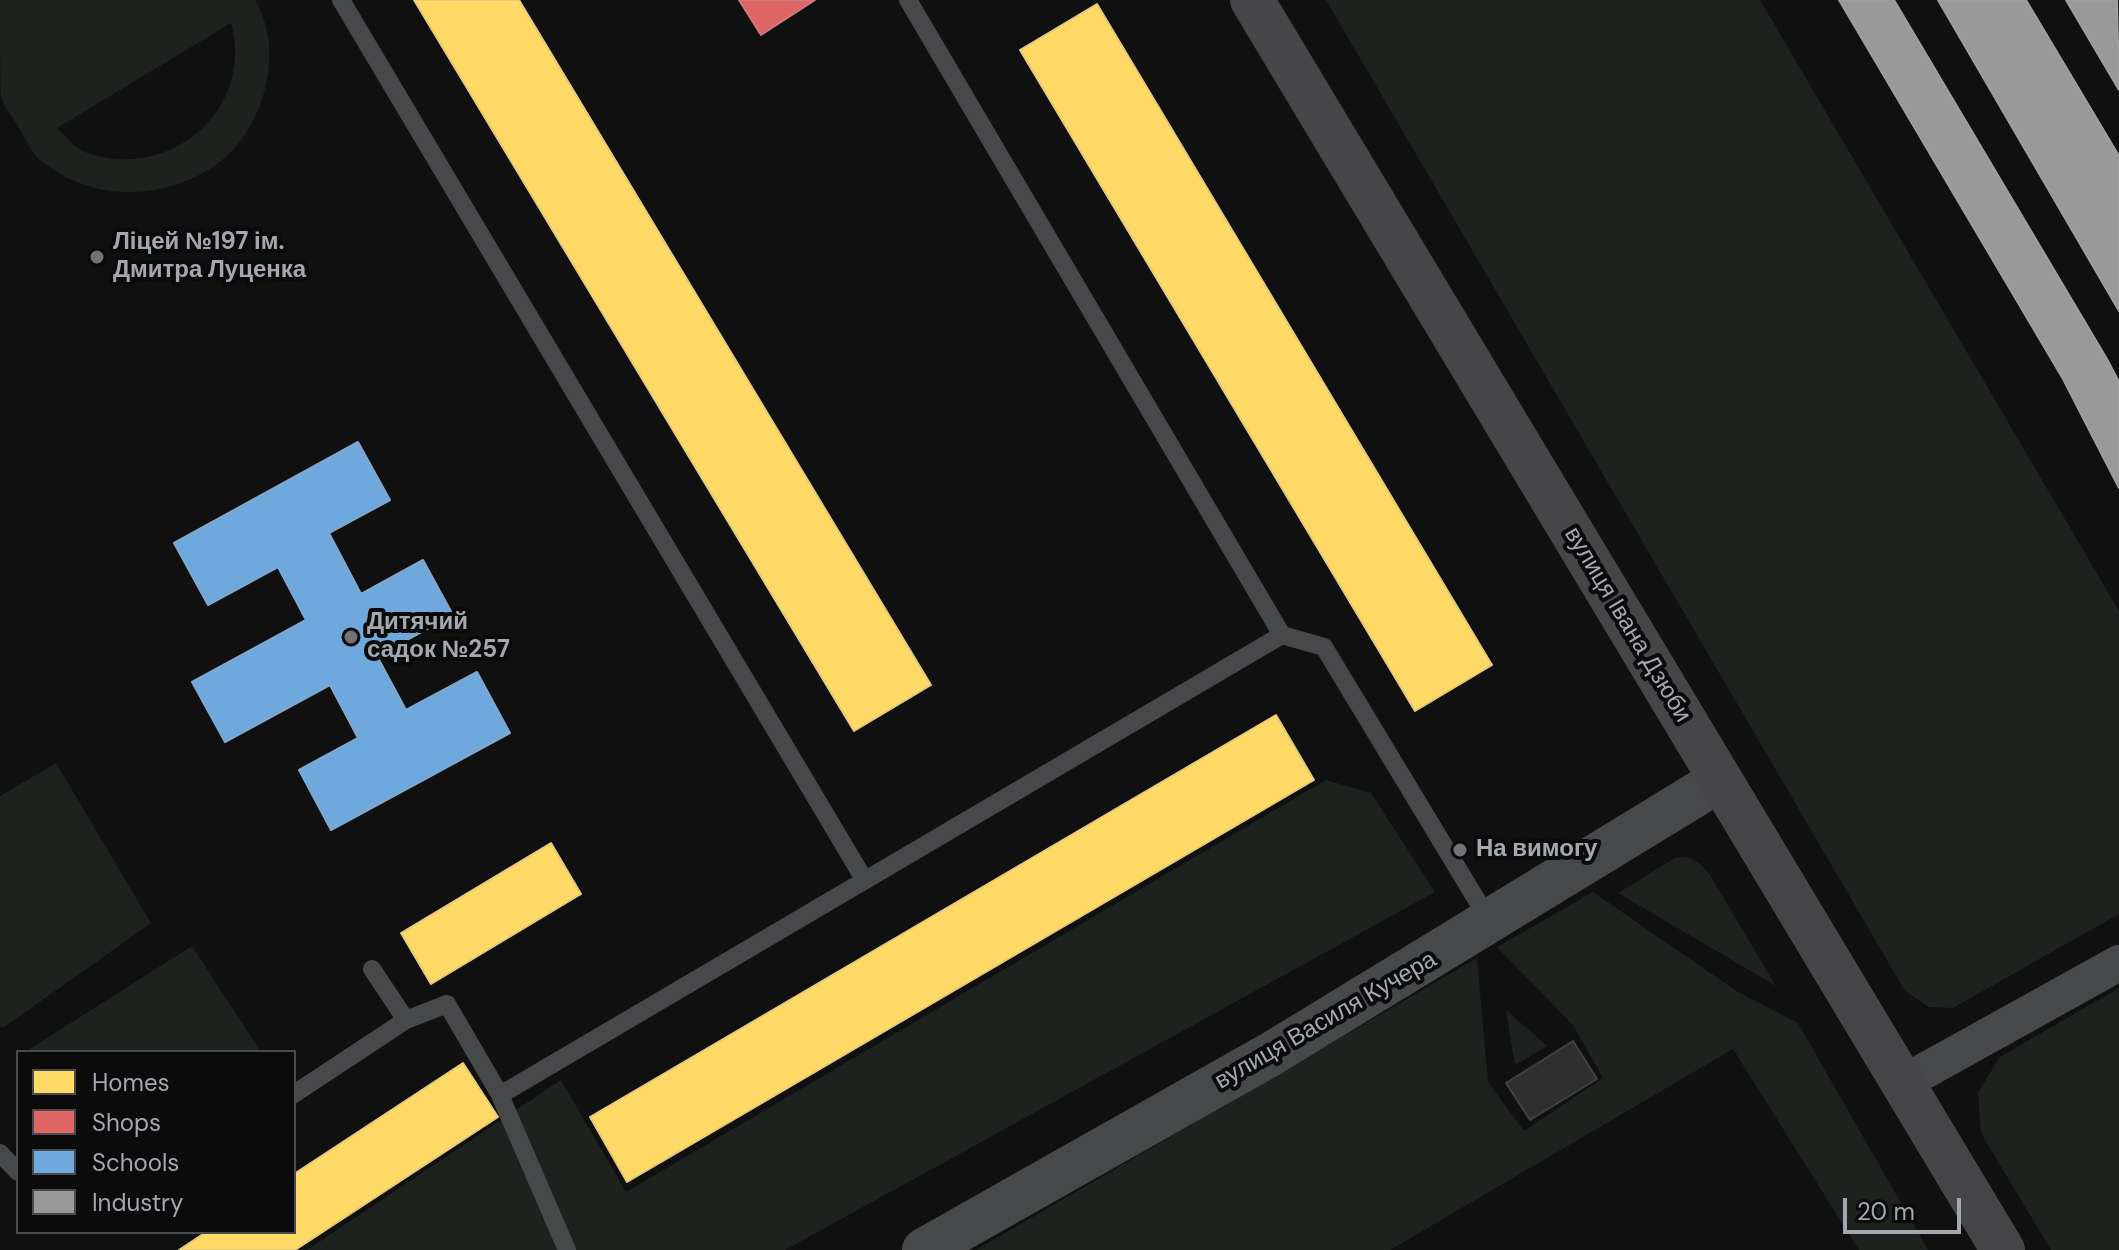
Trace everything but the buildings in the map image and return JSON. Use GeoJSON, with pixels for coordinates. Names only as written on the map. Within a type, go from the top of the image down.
{"type":"FeatureCollection","features":[{"type":"Feature","properties":{"kind":"main road","name":"вулиця Івана Дзюби"},"geometry":{"type":"LineString","coordinates":[[1252,0],[2003,1250]]}},
{"type":"Feature","properties":{"kind":"street","name":"вулиця Василя Кучера"},"geometry":{"type":"LineString","coordinates":[[924,1250],[1258,1062],[1720,780]]}},
{"type":"Feature","properties":{"kind":"street"},"geometry":{"type":"LineString","coordinates":[[1901,1084],[2119,963]]}},
{"type":"Feature","properties":{"kind":"lane"},"geometry":{"type":"LineString","coordinates":[[341,0],[864,879]]}},
{"type":"Feature","properties":{"kind":"lane"},"geometry":{"type":"LineString","coordinates":[[910,1],[1282,635],[1324,647],[1490,923]]}},
{"type":"Feature","properties":{"kind":"lane"},"geometry":{"type":"LineString","coordinates":[[500,1095],[1282,635]]}},
{"type":"Feature","properties":{"kind":"lane"},"geometry":{"type":"LineString","coordinates":[[372,969],[406,1020]]}},
{"type":"Feature","properties":{"kind":"lane"},"geometry":{"type":"LineString","coordinates":[[296,1093],[406,1020],[447,1004],[500,1095],[567,1250]]}},
{"type":"Feature","properties":{"kind":"lane"},"geometry":{"type":"LineString","coordinates":[[0,1153],[16,1170]]}},
{"type":"Feature","properties":{"kind":"shaded area"},"geometry":{"type":"Polygon","coordinates":[[[0,0],[255,0],[269,44],[269,69],[255,116],[227,156],[208,170],[166,188],[121,192],[78,183],[58,173],[36,156],[2,101],[0,0]],[[231,23],[57,128],[81,150],[116,159],[147,157],[174,148],[198,132],[218,110],[230,84],[235,55],[231,23]]]}},
{"type":"Feature","properties":{"kind":"shaded area"},"geometry":{"type":"Polygon","coordinates":[[[1326,0],[1760,0],[2119,611],[2119,914],[1953,1008],[1929,1007],[1905,991],[1326,0]]]}},
{"type":"Feature","properties":{"kind":"shaded area"},"geometry":{"type":"Polygon","coordinates":[[[56,763],[151,923],[3,1028],[0,1026],[0,796],[56,763]]]}},
{"type":"Feature","properties":{"kind":"shaded area"},"geometry":{"type":"Polygon","coordinates":[[[1326,780],[1371,793],[1435,892],[785,1250],[307,1250],[561,1080],[626,1192],[1326,780]]]}},
{"type":"Feature","properties":{"kind":"shaded area"},"geometry":{"type":"Polygon","coordinates":[[[1687,857],[1699,863],[1710,875],[1776,986],[1618,893],[1675,858],[1687,857]]]}},
{"type":"Feature","properties":{"kind":"shaded area"},"geometry":{"type":"Polygon","coordinates":[[[1593,892],[1738,992],[1798,1023],[1928,1250],[1859,1250],[1733,1049],[1390,1250],[976,1250],[1477,958],[1488,1082],[1524,1131],[1603,1078],[1573,1025],[1497,947],[1593,892]]]}},
{"type":"Feature","properties":{"kind":"shaded area"},"geometry":{"type":"Polygon","coordinates":[[[192,946],[260,1050],[28,1050],[192,946]]]}},
{"type":"Feature","properties":{"kind":"shaded area"},"geometry":{"type":"Polygon","coordinates":[[[2119,988],[2119,1250],[2051,1250],[1981,1133],[1978,1092],[2000,1057],[2119,988]]]}},
{"type":"Feature","properties":{"kind":"shaded area"},"geometry":{"type":"Polygon","coordinates":[[[1506,1010],[1547,1046],[1515,1065],[1506,1010]]]}},
{"type":"Feature","properties":{"kind":"place","name":"Ліцей №197 ім. Дмитра Луценка"},"geometry":{"type":"Point","coordinates":[97,257]}},
{"type":"Feature","properties":{"kind":"place","name":"Дитячий садок №257"},"geometry":{"type":"Point","coordinates":[351,637]}},
{"type":"Feature","properties":{"kind":"place","name":"На вимогу"},"geometry":{"type":"Point","coordinates":[1460,850]}}]}
